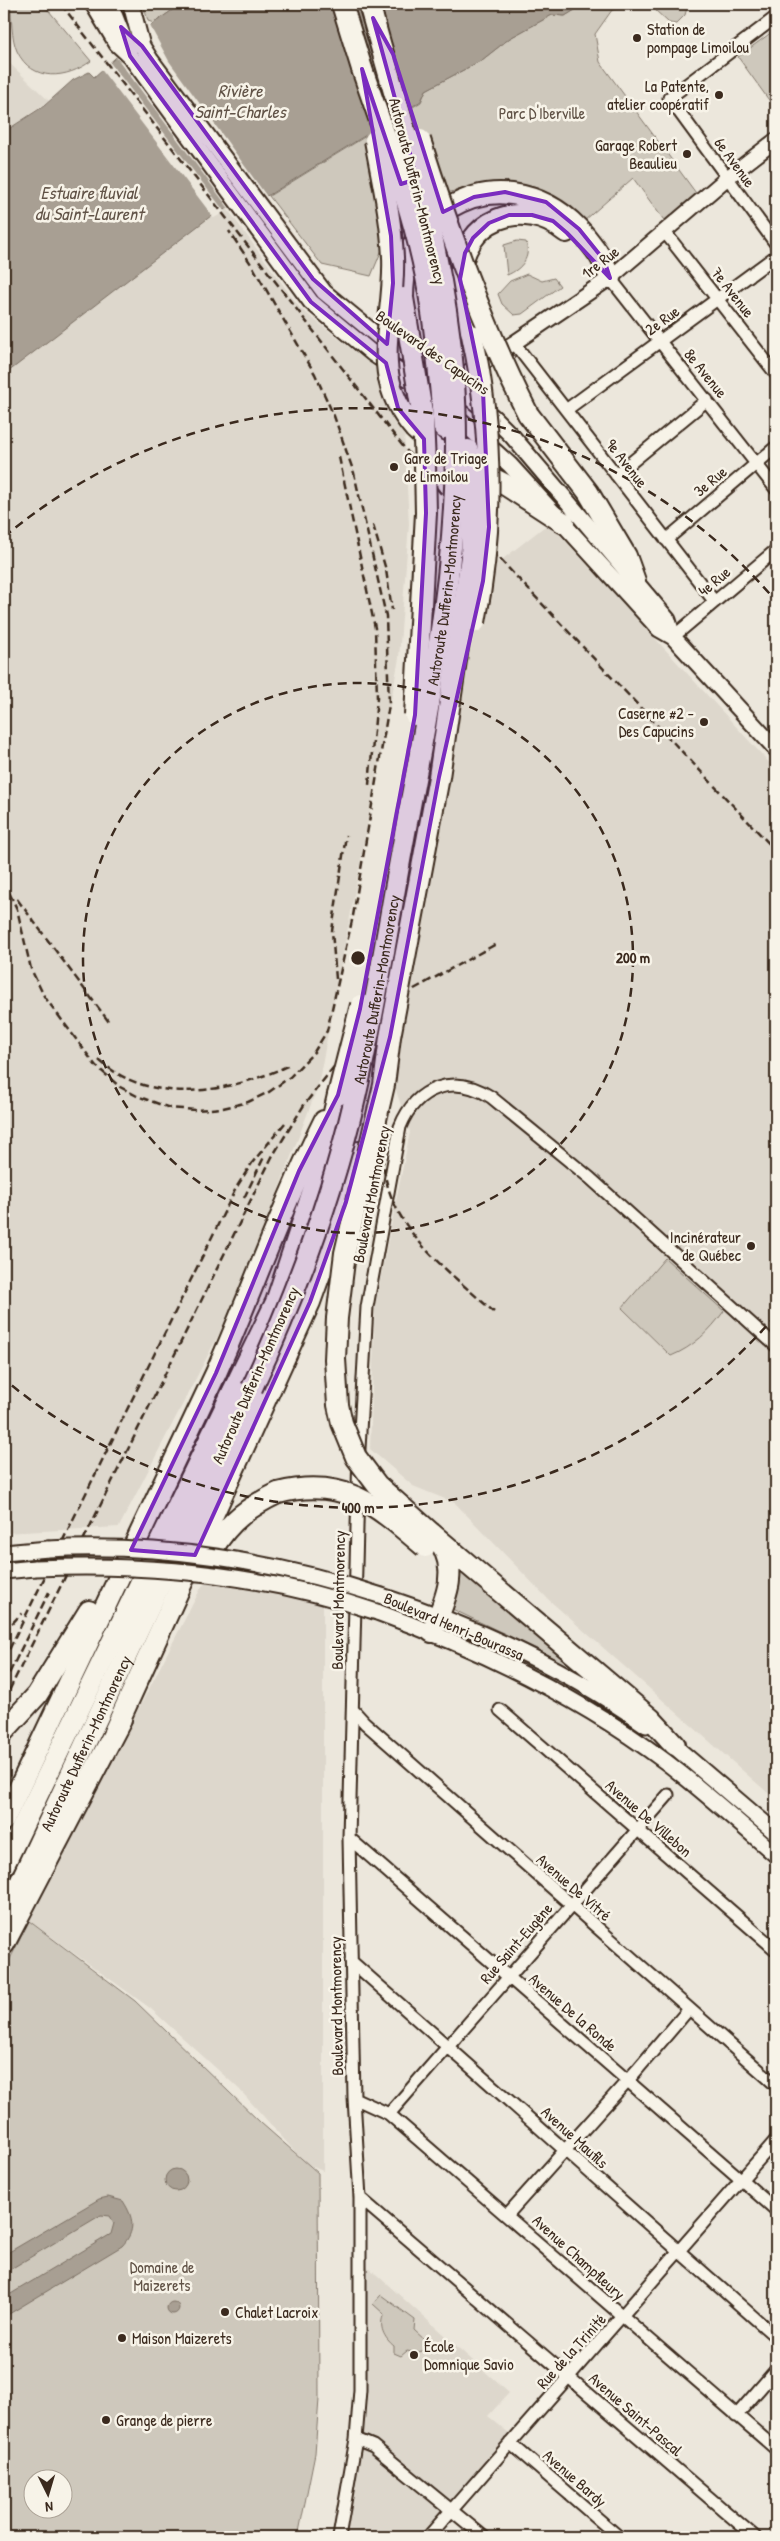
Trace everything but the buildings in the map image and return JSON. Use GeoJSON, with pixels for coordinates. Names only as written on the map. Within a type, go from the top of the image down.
{"type":"FeatureCollection","features":[{"type":"Feature","properties":{"kind":"highway","name":"Autoroute Dufferin-Montmorency"},"geometry":{"type":"LineString","coordinates":[[4,1865],[252,1388],[276,1302],[291,1264],[322,1164],[360,1009],[415,715],[431,620],[442,522],[444,429],[434,317],[411,213],[342,4]]}},
{"type":"Feature","properties":{"kind":"highway","name":"Autoroute Dufferin-Montmorency"},"geometry":{"type":"LineString","coordinates":[[4,1917],[252,1388],[316,1229],[354,1103],[437,656],[450,576],[456,486],[453,366],[438,259],[371,11]]}},
{"type":"Feature","properties":{"kind":"highway"},"geometry":{"type":"LineString","coordinates":[[371,11],[393,54],[467,280],[493,341],[528,414],[588,492],[626,556],[635,581]]}},
{"type":"Feature","properties":{"kind":"highway"},"geometry":{"type":"LineString","coordinates":[[362,69],[391,236],[393,282],[386,368],[392,396],[405,418],[436,449],[504,484],[564,523]]}},
{"type":"Feature","properties":{"kind":"highway"},"geometry":{"type":"LineString","coordinates":[[415,715],[426,513],[423,418],[403,298],[405,270],[414,245],[426,224],[433,217],[457,203],[489,194],[505,192],[524,195],[546,202],[579,228],[604,260],[610,278]]}},
{"type":"Feature","properties":{"kind":"highway"},"geometry":{"type":"LineString","coordinates":[[439,777],[452,730],[483,581],[488,528],[490,474],[483,391],[461,289],[461,269],[465,253],[473,238],[489,223],[498,218],[519,213],[553,221],[567,233],[596,268],[610,278]]}},
{"type":"Feature","properties":{"kind":"highway"},"geometry":{"type":"LineString","coordinates":[[438,259],[456,331],[473,504],[472,558],[439,777],[390,1037],[384,1085],[345,1252],[337,1318],[336,1386],[340,1414],[348,1440],[365,1472],[431,1539],[651,1719],[674,1745]]}},
{"type":"Feature","properties":{"kind":"highway"},"geometry":{"type":"LineString","coordinates":[[114,1732],[252,1388],[310,1302],[346,1202],[390,1037]]}},
{"type":"Feature","properties":{"kind":"highway"},"geometry":{"type":"LineString","coordinates":[[4,1820],[216,1372],[247,1302],[299,1171],[338,1095]]}},
{"type":"Feature","properties":{"kind":"highway"},"geometry":{"type":"LineString","coordinates":[[4,1731],[24,1711],[52,1674],[173,1461]]}},
{"type":"Feature","properties":{"kind":"highway"},"geometry":{"type":"LineString","coordinates":[[4,1944],[114,1732],[216,1542],[228,1526],[243,1513],[278,1494],[314,1488],[350,1493],[383,1511],[431,1539],[438,1581],[429,1621]]}},
{"type":"Feature","properties":{"kind":"main road"},"geometry":{"type":"LineString","coordinates":[[93,4],[115,30],[142,46]]}},
{"type":"Feature","properties":{"kind":"main road"},"geometry":{"type":"LineString","coordinates":[[110,4],[115,30]]}},
{"type":"Feature","properties":{"kind":"main road"},"geometry":{"type":"LineString","coordinates":[[132,11],[142,46]]}},
{"type":"Feature","properties":{"kind":"main road","name":"Boulevard des Capucins"},"geometry":{"type":"LineString","coordinates":[[115,30],[130,56],[311,302],[372,353],[435,396],[510,465],[659,629],[673,637],[776,749]]}},
{"type":"Feature","properties":{"kind":"main road","name":"Boulevard des Capucins"},"geometry":{"type":"LineString","coordinates":[[142,46],[324,292],[380,338],[451,382],[512,436],[668,620],[673,637]]}},
{"type":"Feature","properties":{"kind":"main road"},"geometry":{"type":"LineString","coordinates":[[437,374],[466,373]]}},
{"type":"Feature","properties":{"kind":"main road","name":"Boulevard Henri-Bourassa"},"geometry":{"type":"LineString","coordinates":[[4,1553],[74,1548],[141,1550],[234,1561],[327,1579],[382,1596],[618,1729],[667,1762],[776,1855]]}},
{"type":"Feature","properties":{"kind":"main road","name":"Boulevard Henri-Bourassa"},"geometry":{"type":"LineString","coordinates":[[4,1571],[85,1566],[190,1572],[292,1589],[378,1612],[429,1621],[565,1674],[674,1745],[776,1833]]}},
{"type":"Feature","properties":{"kind":"street","name":"6e Avenue"},"geometry":{"type":"LineString","coordinates":[[776,17],[669,98],[776,244]]}},
{"type":"Feature","properties":{"kind":"street","name":"1re Rue"},"geometry":{"type":"LineString","coordinates":[[435,396],[451,382],[514,344],[610,278],[727,178],[776,140]]}},
{"type":"Feature","properties":{"kind":"street","name":"7e Avenue"},"geometry":{"type":"LineString","coordinates":[[664,231],[776,374]]}},
{"type":"Feature","properties":{"kind":"street","name":"2e Rue"},"geometry":{"type":"LineString","coordinates":[[566,410],[776,256]]}},
{"type":"Feature","properties":{"kind":"street","name":"8e Avenue"},"geometry":{"type":"LineString","coordinates":[[610,278],[776,489]]}},
{"type":"Feature","properties":{"kind":"street","name":"9e Avenue"},"geometry":{"type":"LineString","coordinates":[[514,344],[714,601]]}},
{"type":"Feature","properties":{"kind":"street"},"geometry":{"type":"LineString","coordinates":[[616,475],[707,400]]}},
{"type":"Feature","properties":{"kind":"street","name":"3e Rue"},"geometry":{"type":"LineString","coordinates":[[666,540],[776,447]]}},
{"type":"Feature","properties":{"kind":"street","name":"4e Rue"},"geometry":{"type":"LineString","coordinates":[[673,637],[776,550]]}},
{"type":"Feature","properties":{"kind":"street","name":"Boulevard Montmorency"},"geometry":{"type":"LineString","coordinates":[[339,2537],[356,2439],[360,2390],[360,2198],[354,2098],[348,1838],[353,1710],[355,1551],[367,1307],[400,1127],[406,1111],[417,1098],[433,1090],[451,1085],[480,1090],[590,1178],[776,1346]]}},
{"type":"Feature","properties":{"kind":"street","name":"Avenue De Vitré"},"geometry":{"type":"LineString","coordinates":[[353,1710],[570,1905],[776,2085]]}},
{"type":"Feature","properties":{"kind":"street","name":"Avenue De Villebon"},"geometry":{"type":"LineString","coordinates":[[500,1710],[776,1950]]}},
{"type":"Feature","properties":{"kind":"street","name":"Rue Saint-Eugène"},"geometry":{"type":"LineString","coordinates":[[389,2114],[668,1794]]}},
{"type":"Feature","properties":{"kind":"street","name":"Avenue De la Ronde"},"geometry":{"type":"LineString","coordinates":[[348,1838],[776,2210]]}},
{"type":"Feature","properties":{"kind":"street","name":"Avenue Maufils"},"geometry":{"type":"LineString","coordinates":[[351,1961],[776,2337]]}},
{"type":"Feature","properties":{"kind":"street"},"geometry":{"type":"LineString","coordinates":[[507,2215],[628,2080],[688,2009]]}},
{"type":"Feature","properties":{"kind":"street","name":"Avenue Champfleury"},"geometry":{"type":"LineString","coordinates":[[354,2098],[389,2114],[776,2449]]}},
{"type":"Feature","properties":{"kind":"street","name":"Rue de la Trinité"},"geometry":{"type":"LineString","coordinates":[[428,2537],[776,2140]]}},
{"type":"Feature","properties":{"kind":"street","name":"Avenue Saint-Pascal"},"geometry":{"type":"LineString","coordinates":[[360,2198],[755,2537]]}},
{"type":"Feature","properties":{"kind":"street"},"geometry":{"type":"LineString","coordinates":[[736,2416],[776,2370]]}},
{"type":"Feature","properties":{"kind":"street"},"geometry":{"type":"LineString","coordinates":[[356,2439],[373,2446],[484,2537]]}},
{"type":"Feature","properties":{"kind":"street","name":"Avenue Bardy"},"geometry":{"type":"LineString","coordinates":[[510,2442],[619,2537]]}},
{"type":"Feature","properties":{"kind":"highlighted area"},"geometry":{"type":"Polygon","coordinates":[[[373,18],[393,54],[443,212],[474,197],[505,192],[546,202],[579,229],[604,260],[610,278],[553,221],[532,215],[509,215],[489,223],[473,238],[465,253],[460,279],[483,391],[489,527],[483,581],[439,777],[390,1037],[346,1202],[310,1302],[195,1555],[131,1550],[216,1373],[299,1171],[338,1095],[360,1009],[415,715],[426,513],[424,439],[398,408],[386,363],[311,302],[130,56],[121,27],[142,46],[313,279],[387,344],[393,283],[391,236],[362,69],[401,184],[417,179],[373,18]]]}},
{"type":"Feature","properties":{"kind":"shaded area"},"geometry":{"type":"Polygon","coordinates":[[[4,58],[49,101],[4,132],[4,58]]]}},
{"type":"Feature","properties":{"kind":"shaded area"},"geometry":{"type":"Polygon","coordinates":[[[226,207],[300,308],[378,370],[382,397],[404,431],[409,524],[399,658],[318,1086],[236,1301],[119,1527],[4,1533],[4,374],[216,211],[226,207]]]}},
{"type":"Feature","properties":{"kind":"shaded area"},"geometry":{"type":"Polygon","coordinates":[[[549,523],[776,770],[776,1800],[549,1600],[455,1503],[413,1486],[370,1449],[375,1305],[410,1132],[383,1052],[428,775],[471,557],[499,562],[549,523]]]}},
{"type":"Feature","properties":{"kind":"shaded area"},"geometry":{"type":"Polygon","coordinates":[[[217,1577],[323,1603],[323,2171],[306,2164],[239,2089],[150,2008],[29,1921],[202,1586],[217,1577]]]}},
{"type":"Feature","properties":{"kind":"shaded area","name":"École Domnique Savio"},"geometry":{"type":"Polygon","coordinates":[[[359,2259],[509,2393],[488,2416],[515,2438],[428,2537],[339,2537],[356,2439],[359,2259]]]}},
{"type":"Feature","properties":{"kind":"green space"},"geometry":{"type":"Polygon","coordinates":[[[10,4],[39,4],[49,11],[91,61],[71,72],[61,74],[51,75],[32,69],[24,61],[15,46],[10,4]]]}},
{"type":"Feature","properties":{"kind":"green space"},"geometry":{"type":"Polygon","coordinates":[[[143,4],[181,4],[154,23],[148,21],[143,4]]]}},
{"type":"Feature","properties":{"kind":"green space","name":"Parc D'Iberville"},"geometry":{"type":"Polygon","coordinates":[[[579,4],[637,4],[612,10],[595,34],[600,62],[701,200],[669,227],[633,178],[584,221],[549,195],[514,184],[480,184],[425,199],[404,213],[388,235],[371,276],[322,265],[269,196],[421,102],[426,90],[482,60],[510,38],[552,15],[565,16],[578,8],[579,4]]]}},
{"type":"Feature","properties":{"kind":"green space"},"geometry":{"type":"Polygon","coordinates":[[[639,4],[688,4],[685,15],[676,24],[669,23],[654,9],[639,4]]]}},
{"type":"Feature","properties":{"kind":"green space"},"geometry":{"type":"Polygon","coordinates":[[[776,29],[776,110],[738,57],[776,29]]]}},
{"type":"Feature","properties":{"kind":"green space"},"geometry":{"type":"Polygon","coordinates":[[[517,241],[526,242],[526,257],[521,266],[507,275],[504,245],[517,241]]]}},
{"type":"Feature","properties":{"kind":"green space"},"geometry":{"type":"Polygon","coordinates":[[[527,274],[542,281],[554,278],[560,286],[522,314],[514,315],[502,304],[498,294],[510,281],[527,274]]]}},
{"type":"Feature","properties":{"kind":"green space"},"geometry":{"type":"Polygon","coordinates":[[[665,1258],[724,1311],[700,1338],[687,1348],[671,1356],[622,1308],[665,1258]]]}},
{"type":"Feature","properties":{"kind":"green space"},"geometry":{"type":"Polygon","coordinates":[[[451,1559],[590,1679],[537,1649],[450,1608],[451,1559]]]}},
{"type":"Feature","properties":{"kind":"green space","name":"Domaine de Maizerets"},"geometry":{"type":"Polygon","coordinates":[[[29,1921],[135,2001],[261,2123],[318,2173],[319,2399],[315,2453],[298,2537],[4,2537],[4,1971],[29,1921]]]}},
{"type":"Feature","properties":{"kind":"green space"},"geometry":{"type":"Polygon","coordinates":[[[381,2295],[415,2320],[414,2330],[426,2341],[423,2350],[417,2353],[407,2351],[401,2356],[394,2353],[394,2346],[383,2332],[382,2318],[384,2314],[373,2304],[381,2295]]]}},
{"type":"Feature","properties":{"kind":"water","name":"Rivière Saint-Charles"},"geometry":{"type":"Polygon","coordinates":[[[181,4],[579,4],[578,8],[565,16],[552,15],[510,38],[482,60],[426,90],[421,101],[269,195],[220,211],[211,216],[4,375],[4,132],[44,106],[73,80],[89,72],[94,77],[154,23],[181,4]]]}},
{"type":"Feature","properties":{"kind":"water"},"geometry":{"type":"Polygon","coordinates":[[[176,2169],[184,2172],[187,2180],[184,2188],[176,2191],[168,2188],[165,2180],[168,2172],[176,2169]]]}},
{"type":"Feature","properties":{"kind":"water"},"geometry":{"type":"Polygon","coordinates":[[[108,2197],[123,2201],[131,2219],[130,2235],[122,2246],[4,2317],[4,2298],[111,2234],[114,2223],[110,2216],[101,2215],[4,2273],[4,2255],[99,2199],[108,2197]]]}},
{"type":"Feature","properties":{"kind":"water"},"geometry":{"type":"Polygon","coordinates":[[[171,2302],[175,2302],[179,2308],[175,2314],[171,2314],[167,2310],[167,2306],[171,2302]]]}},
{"type":"Feature","properties":{"kind":"pier"},"geometry":{"type":"Polygon","coordinates":[[[149,24],[169,61],[268,198],[230,210],[114,54],[149,24]]]}},
{"type":"Feature","properties":{"kind":"pier"},"geometry":{"type":"Polygon","coordinates":[[[108,60],[225,212],[214,218],[100,68],[108,60]]]}},
{"type":"Feature","properties":{"kind":"railway"},"geometry":{"type":"LineString","coordinates":[[61,4],[390,430],[459,516],[776,851]]}},
{"type":"Feature","properties":{"kind":"railway"},"geometry":{"type":"LineString","coordinates":[[4,882],[17,909],[31,969],[44,996],[96,1066],[120,1087],[137,1096],[170,1108],[196,1110],[223,1108],[248,1102],[269,1092],[290,1077],[314,1052],[327,1031],[353,916],[389,705],[386,616],[354,473],[334,416],[315,374],[253,267],[229,231]]}},
{"type":"Feature","properties":{"kind":"railway"},"geometry":{"type":"LineString","coordinates":[[339,457],[375,628],[377,698],[369,785]]}},
{"type":"Feature","properties":{"kind":"railway"},"geometry":{"type":"LineString","coordinates":[[373,525],[386,570],[392,610]]}},
{"type":"Feature","properties":{"kind":"railway"},"geometry":{"type":"LineString","coordinates":[[336,979],[332,931],[346,835]]}},
{"type":"Feature","properties":{"kind":"railway"},"geometry":{"type":"LineString","coordinates":[[17,899],[109,1022]]}},
{"type":"Feature","properties":{"kind":"railway"},"geometry":{"type":"LineString","coordinates":[[4,1701],[272,1157],[304,1105],[347,1050],[375,1020],[414,989],[498,943]]}},
{"type":"Feature","properties":{"kind":"railway"},"geometry":{"type":"LineString","coordinates":[[99,1060],[120,1075],[143,1085],[167,1090],[192,1091],[218,1088],[243,1082],[267,1075],[290,1065]]}},
{"type":"Feature","properties":{"kind":"railway"},"geometry":{"type":"LineString","coordinates":[[390,1096],[383,1134],[384,1167],[391,1195],[403,1220],[421,1244],[442,1266],[494,1312]]}},
{"type":"Feature","properties":{"kind":"railway"},"geometry":{"type":"LineString","coordinates":[[4,1660],[236,1188],[252,1163],[285,1123]]}},
{"type":"Feature","properties":{"kind":"railway"},"geometry":{"type":"LineString","coordinates":[[244,1198],[265,1155]]}},
{"type":"Feature","properties":{"kind":"railway"},"geometry":{"type":"LineString","coordinates":[[4,1684],[49,1592]]}},
{"type":"Feature","properties":{"kind":"railway"},"geometry":{"type":"LineString","coordinates":[[4,1632],[22,1613]]}},
{"type":"Feature","properties":{"kind":"place","name":"Station de pompage Limoilou"},"geometry":{"type":"Point","coordinates":[637,38]}},
{"type":"Feature","properties":{"kind":"place","name":"La Patente, atelier coopératif"},"geometry":{"type":"Point","coordinates":[719,95]}},
{"type":"Feature","properties":{"kind":"place","name":"Garage Robert Beaulieu"},"geometry":{"type":"Point","coordinates":[687,154]}},
{"type":"Feature","properties":{"kind":"place","name":"Gare de Triage de Limoilou"},"geometry":{"type":"Point","coordinates":[394,467]}},
{"type":"Feature","properties":{"kind":"place","name":"Caserne #2 - Des Capucins"},"geometry":{"type":"Point","coordinates":[704,722]}},
{"type":"Feature","properties":{"kind":"place","name":"Incinérateur de Québec"},"geometry":{"type":"Point","coordinates":[751,1246]}},
{"type":"Feature","properties":{"kind":"place","name":"Chalet Lacroix"},"geometry":{"type":"Point","coordinates":[225,2312]}},
{"type":"Feature","properties":{"kind":"place","name":"Maison Maizerets"},"geometry":{"type":"Point","coordinates":[122,2338]}},
{"type":"Feature","properties":{"kind":"place","name":"École Domnique Savio"},"geometry":{"type":"Point","coordinates":[414,2355]}},
{"type":"Feature","properties":{"kind":"place","name":"Grange de pierre"},"geometry":{"type":"Point","coordinates":[106,2420]}},
{"type":"Feature","properties":{"kind":"water label","name":"Estuaire fluvial du Saint-Laurent"},"geometry":{"type":"Point","coordinates":[89,202]}}]}
